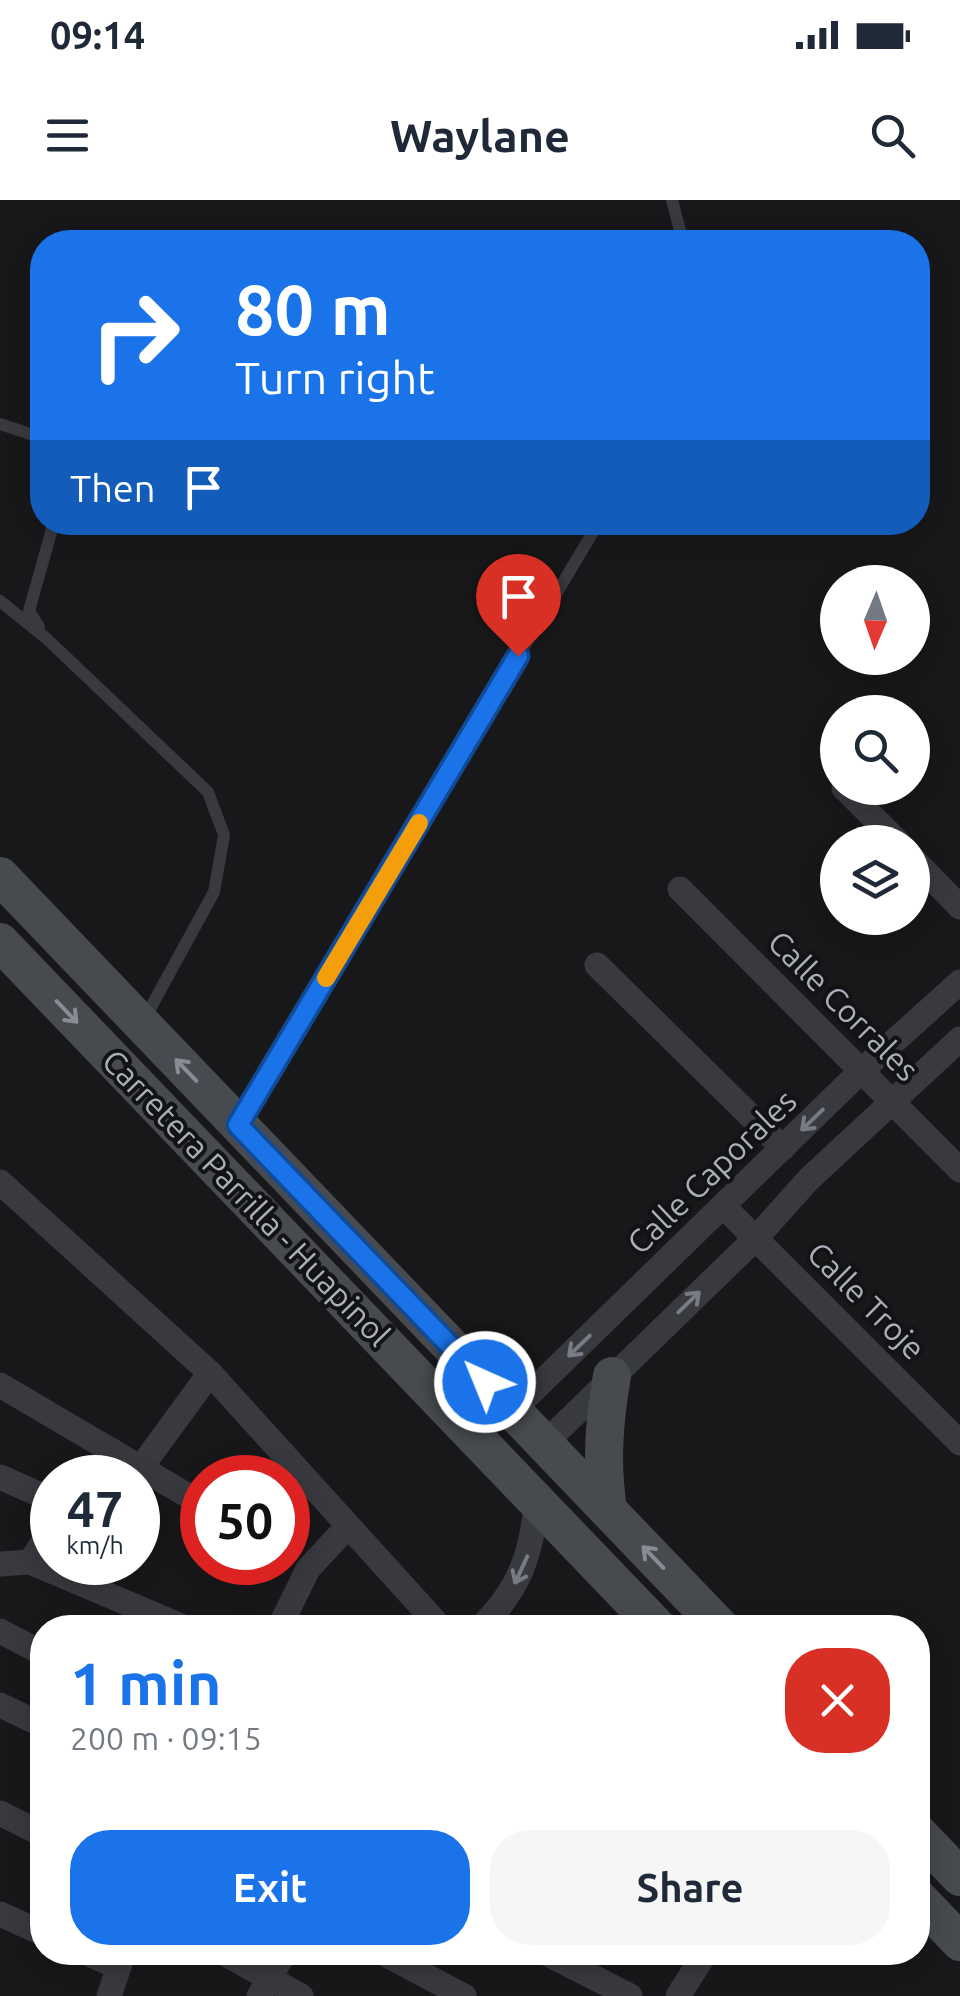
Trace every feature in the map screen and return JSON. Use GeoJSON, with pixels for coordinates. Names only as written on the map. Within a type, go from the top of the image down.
{"type":"FeatureCollection","features":[{"type":"Feature","properties":{"kind":"main road","name":"Carretera Parrilla - Huapinol"},"geometry":{"type":"LineString","coordinates":[[0,876],[709,1615]]}},
{"type":"Feature","properties":{"kind":"main road","name":"Carretera Parrilla - Huapinol"},"geometry":{"type":"LineString","coordinates":[[0,942],[646,1615]]}},
{"type":"Feature","properties":{"kind":"main road"},"geometry":{"type":"LineString","coordinates":[[608,1510],[602,1470],[604,1419],[612,1376]]}},
{"type":"Feature","properties":{"kind":"main road"},"geometry":{"type":"LineString","coordinates":[[930,1846],[960,1877]]}},
{"type":"Feature","properties":{"kind":"main road"},"geometry":{"type":"LineString","coordinates":[[930,1911],[960,1942]]}},
{"type":"Feature","properties":{"kind":"street"},"geometry":{"type":"LineString","coordinates":[[862,805],[881,825]]}},
{"type":"Feature","properties":{"kind":"street"},"geometry":{"type":"LineString","coordinates":[[930,876],[960,907]]}},
{"type":"Feature","properties":{"kind":"street","name":"Calle Corrales"},"geometry":{"type":"LineString","coordinates":[[680,888],[960,1170]]}},
{"type":"Feature","properties":{"kind":"street"},"geometry":{"type":"LineString","coordinates":[[598,965],[782,1148]]}},
{"type":"Feature","properties":{"kind":"street","name":"Calle Caporales"},"geometry":{"type":"LineString","coordinates":[[512,1411],[860,1072],[960,982]]}},
{"type":"Feature","properties":{"kind":"street"},"geometry":{"type":"LineString","coordinates":[[544,1444],[758,1237],[809,1179],[960,1039]]}},
{"type":"Feature","properties":{"kind":"street"},"geometry":{"type":"LineString","coordinates":[[0,1182],[210,1374],[429,1615]]}},
{"type":"Feature","properties":{"kind":"street","name":"Calle Troje"},"geometry":{"type":"LineString","coordinates":[[724,1206],[960,1443]]}},
{"type":"Feature","properties":{"kind":"street"},"geometry":{"type":"LineString","coordinates":[[150,1455],[210,1374]]}},
{"type":"Feature","properties":{"kind":"street"},"geometry":{"type":"LineString","coordinates":[[0,1385],[121,1455]]}},
{"type":"Feature","properties":{"kind":"street"},"geometry":{"type":"LineString","coordinates":[[110,1455],[113,1451]]}},
{"type":"Feature","properties":{"kind":"street"},"geometry":{"type":"LineString","coordinates":[[0,1477],[30,1490]]}},
{"type":"Feature","properties":{"kind":"street"},"geometry":{"type":"LineString","coordinates":[[493,1615],[520,1576],[532,1544],[536,1501]]}},
{"type":"Feature","properties":{"kind":"street"},"geometry":{"type":"LineString","coordinates":[[310,1553],[348,1526]]}},
{"type":"Feature","properties":{"kind":"street"},"geometry":{"type":"LineString","coordinates":[[0,1564],[30,1562]]}},
{"type":"Feature","properties":{"kind":"street"},"geometry":{"type":"LineString","coordinates":[[84,1585],[155,1615]]}},
{"type":"Feature","properties":{"kind":"street"},"geometry":{"type":"LineString","coordinates":[[283,1615],[291,1585]]}},
{"type":"Feature","properties":{"kind":"street"},"geometry":{"type":"LineString","coordinates":[[0,1631],[30,1647]]}},
{"type":"Feature","properties":{"kind":"street"},"geometry":{"type":"LineString","coordinates":[[0,1705],[30,1719]]}},
{"type":"Feature","properties":{"kind":"street"},"geometry":{"type":"LineString","coordinates":[[0,1813],[30,1828]]}},
{"type":"Feature","properties":{"kind":"street"},"geometry":{"type":"LineString","coordinates":[[0,1914],[30,1928]]}},
{"type":"Feature","properties":{"kind":"street"},"geometry":{"type":"LineString","coordinates":[[109,1996],[119,1965]]}},
{"type":"Feature","properties":{"kind":"street"},"geometry":{"type":"LineString","coordinates":[[237,1965],[263,1987],[301,1996]]}},
{"type":"Feature","properties":{"kind":"street"},"geometry":{"type":"LineString","coordinates":[[263,1987],[277,1965]]}},
{"type":"Feature","properties":{"kind":"street"},"geometry":{"type":"LineString","coordinates":[[406,1965],[464,1996]]}},
{"type":"Feature","properties":{"kind":"street"},"geometry":{"type":"LineString","coordinates":[[569,1965],[630,1996]]}},
{"type":"Feature","properties":{"kind":"street"},"geometry":{"type":"LineString","coordinates":[[678,1996],[698,1965]]}},
{"type":"Feature","properties":{"kind":"lane"},"geometry":{"type":"LineString","coordinates":[[672,200],[680,230]]}},
{"type":"Feature","properties":{"kind":"lane"},"geometry":{"type":"LineString","coordinates":[[0,424],[30,434]]}},
{"type":"Feature","properties":{"kind":"lane"},"geometry":{"type":"LineString","coordinates":[[46,638],[29,611],[50,535]]}},
{"type":"Feature","properties":{"kind":"lane"},"geometry":{"type":"LineString","coordinates":[[238,1125],[591,535]]}},
{"type":"Feature","properties":{"kind":"lane"},"geometry":{"type":"LineString","coordinates":[[0,602],[46,638],[208,792],[224,836],[214,892],[142,1024]]}},
{"type":"Feature","properties":{"kind":"slow traffic"},"geometry":{"type":"LineString","coordinates":[[326,978],[419,823]]}},
{"type":"Feature","properties":{"kind":"route"},"geometry":{"type":"LineString","coordinates":[[485,1382],[238,1125],[518,656]]}}]}
